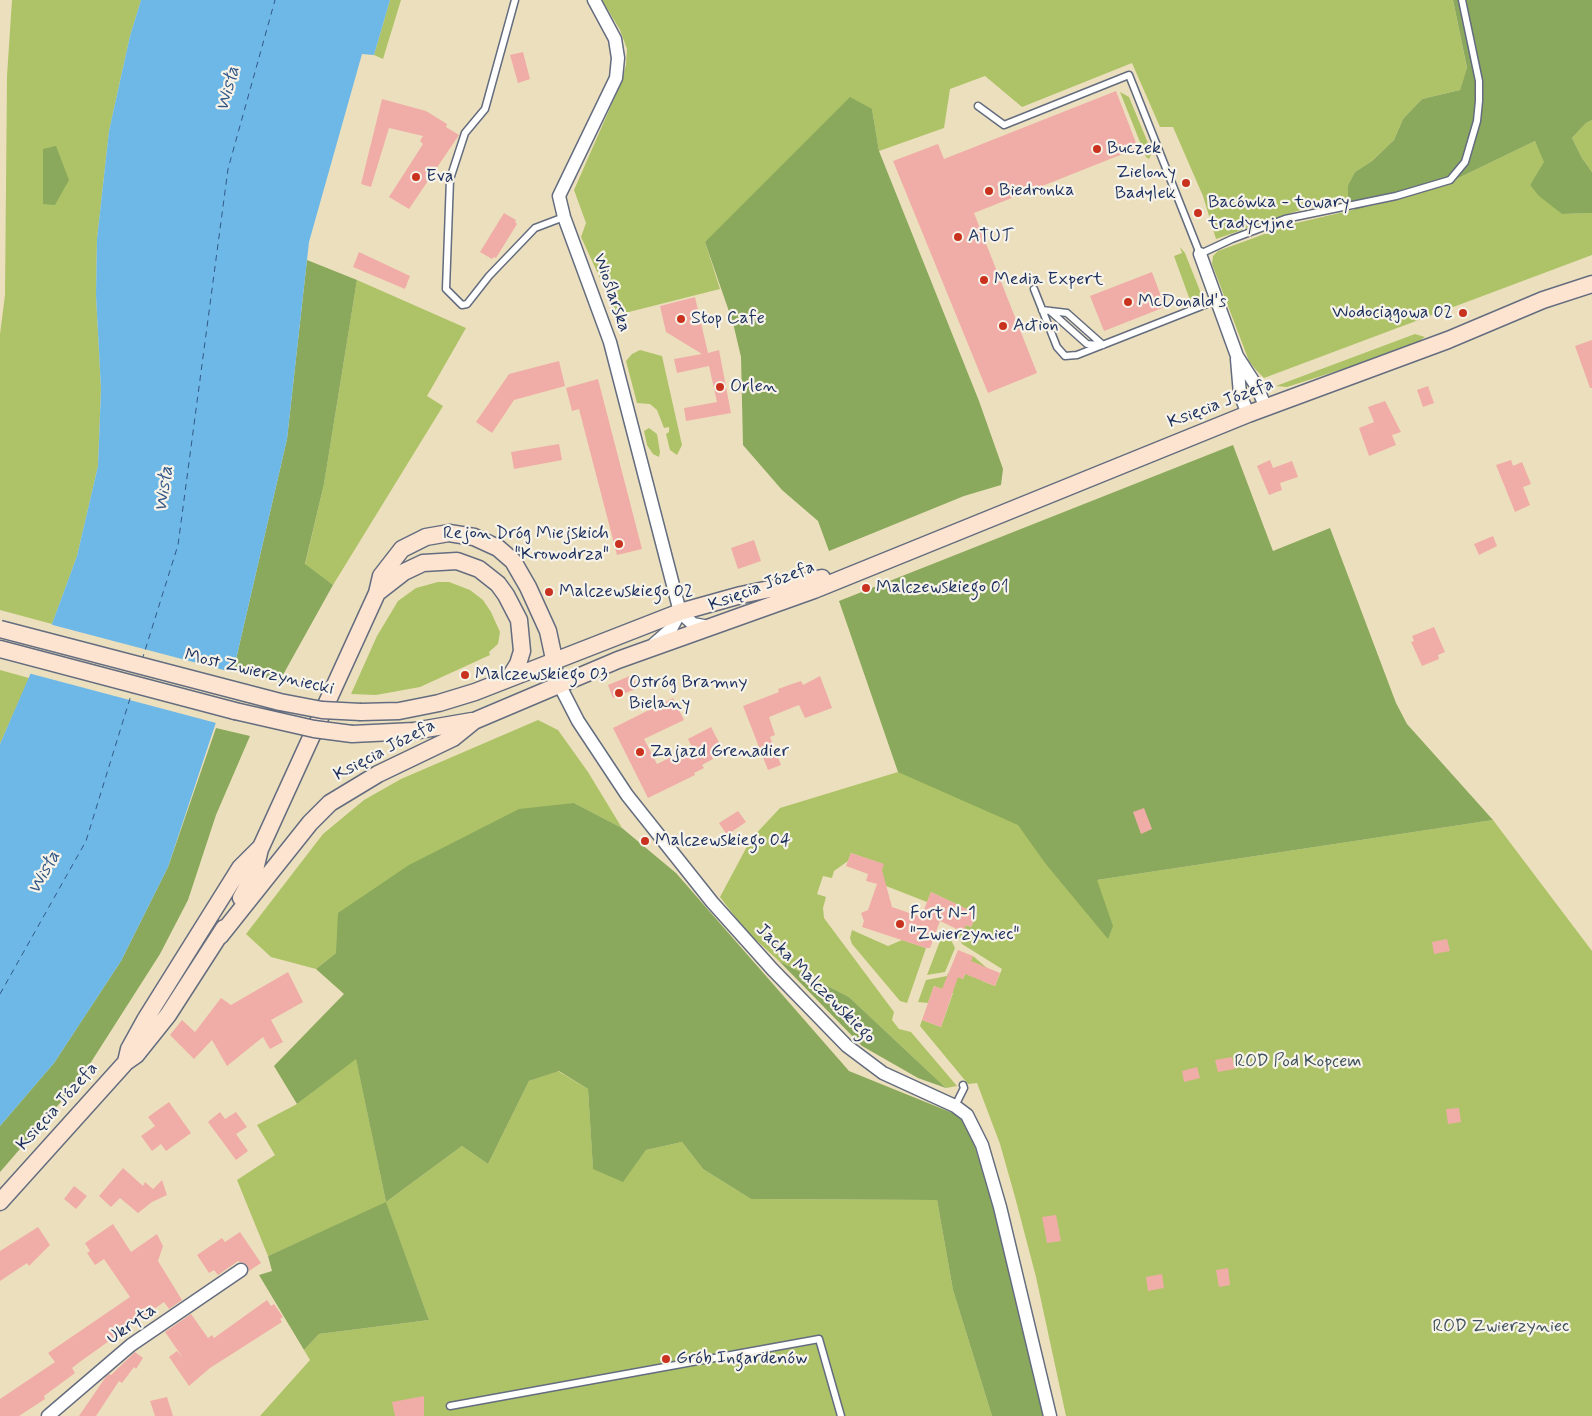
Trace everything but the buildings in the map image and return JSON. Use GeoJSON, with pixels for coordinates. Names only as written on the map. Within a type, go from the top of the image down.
{"type":"FeatureCollection","features":[{"type":"Feature","properties":{"kind":"main road","name":"Księcia Józefa"},"geometry":{"type":"LineString","coordinates":[[220,936],[310,823],[330,803],[378,774],[453,738],[474,721],[559,684],[866,568],[1248,414],[1448,340],[1543,300],[1592,284]]}},
{"type":"Feature","properties":{"kind":"main road","name":"Księcia Józefa"},"geometry":{"type":"LineString","coordinates":[[0,1202],[126,1062],[136,1055],[168,1015],[220,936],[254,874],[261,847],[377,593],[386,567],[402,550],[426,537],[449,532],[474,536],[506,554],[522,575],[548,631],[554,659]]}},
{"type":"Feature","properties":{"kind":"main road","name":"Księcia Józefa"},"geometry":{"type":"LineString","coordinates":[[377,593],[404,572],[423,563],[458,561],[479,569],[494,580],[506,595],[518,620],[522,651],[518,664],[510,677]]}},
{"type":"Feature","properties":{"kind":"main road","name":"Księcia Józefa"},"geometry":{"type":"LineString","coordinates":[[510,677],[680,612],[741,595],[866,568]]}},
{"type":"Feature","properties":{"kind":"main road","name":"Most Zwierzyniecki"},"geometry":{"type":"LineString","coordinates":[[0,629],[280,702],[322,710],[361,712],[398,710],[439,703],[510,677]]}},
{"type":"Feature","properties":{"kind":"main road"},"geometry":{"type":"LineString","coordinates":[[0,649],[314,730],[352,734],[405,732],[474,721]]}},
{"type":"Feature","properties":{"kind":"main road","name":"Księcia Józefa"},"geometry":{"type":"LineString","coordinates":[[126,1062],[129,1049],[145,1020],[240,868],[261,847]]}},
{"type":"Feature","properties":{"kind":"street","name":"Wioślarska"},"geometry":{"type":"LineString","coordinates":[[594,0],[615,39],[618,64],[616,78],[559,196],[564,218],[610,342],[680,612]]}},
{"type":"Feature","properties":{"kind":"street"},"geometry":{"type":"LineString","coordinates":[[1200,254],[1237,356],[1257,387],[1266,408]]}},
{"type":"Feature","properties":{"kind":"street"},"geometry":{"type":"LineString","coordinates":[[1237,356],[1240,394],[1248,414]]}},
{"type":"Feature","properties":{"kind":"street"},"geometry":{"type":"LineString","coordinates":[[648,649],[671,629],[680,612],[693,624],[711,628]]}},
{"type":"Feature","properties":{"kind":"street","name":"Księcia Józefa"},"geometry":{"type":"LineString","coordinates":[[554,659],[559,684]]}},
{"type":"Feature","properties":{"kind":"street","name":"Jacka Malczewskiego"},"geometry":{"type":"LineString","coordinates":[[559,684],[578,721],[627,795],[712,902],[773,970],[846,1046],[883,1073],[955,1106],[967,1115],[982,1145],[1016,1268],[1050,1416]]}},
{"type":"Feature","properties":{"kind":"street","name":"Ukryta"},"geometry":{"type":"LineString","coordinates":[[48,1416],[131,1345],[241,1270]]}},
{"type":"Feature","properties":{"kind":"lane"},"geometry":{"type":"LineString","coordinates":[[515,0],[485,109],[465,133],[450,179],[446,288],[462,305],[467,304],[489,276],[535,228],[564,218]]}},
{"type":"Feature","properties":{"kind":"lane"},"geometry":{"type":"LineString","coordinates":[[978,106],[1004,125],[1129,75],[1200,254],[1232,239],[1285,219],[1396,196],[1450,180],[1465,162],[1477,121],[1479,101],[1479,81],[1462,0]]}},
{"type":"Feature","properties":{"kind":"lane"},"geometry":{"type":"LineString","coordinates":[[1034,289],[1046,310],[1057,347],[1065,356],[1077,355],[1217,300]]}},
{"type":"Feature","properties":{"kind":"lane"},"geometry":{"type":"LineString","coordinates":[[1046,310],[1087,344],[1103,345]]}},
{"type":"Feature","properties":{"kind":"lane"},"geometry":{"type":"LineString","coordinates":[[1046,310],[1067,313],[1103,345]]}},
{"type":"Feature","properties":{"kind":"lane"},"geometry":{"type":"LineString","coordinates":[[955,1106],[964,1088],[963,1085]]}},
{"type":"Feature","properties":{"kind":"lane"},"geometry":{"type":"LineString","coordinates":[[450,1406],[819,1338],[841,1416]]}},
{"type":"Feature","properties":{"kind":"green space"},"geometry":{"type":"Polygon","coordinates":[[[12,0],[141,0],[130,36],[109,131],[97,239],[96,295],[101,389],[98,466],[77,556],[52,624],[0,610],[0,334],[5,295],[7,76],[12,0]]]}},
{"type":"Feature","properties":{"kind":"green space"},"geometry":{"type":"Polygon","coordinates":[[[390,0],[401,0],[383,59],[374,55],[390,0]]]}},
{"type":"Feature","properties":{"kind":"green space"},"geometry":{"type":"Polygon","coordinates":[[[602,0],[1453,0],[1467,69],[1460,90],[1422,99],[1403,119],[1394,140],[1372,161],[1355,172],[1348,185],[1348,199],[1297,211],[1216,239],[1203,196],[1173,127],[1160,127],[1132,63],[1022,107],[985,76],[950,89],[944,128],[879,151],[872,109],[705,242],[720,289],[617,315],[581,237],[586,223],[574,190],[621,83],[626,65],[627,49],[620,30],[602,0]]]}},
{"type":"Feature","properties":{"kind":"green space"},"geometry":{"type":"Polygon","coordinates":[[[1453,0],[1592,0],[1592,120],[1586,123],[1572,138],[1582,158],[1592,172],[1592,213],[1562,214],[1539,196],[1530,185],[1544,162],[1535,141],[1448,183],[1355,210],[1348,199],[1348,185],[1355,172],[1372,161],[1394,140],[1403,119],[1422,99],[1460,90],[1467,68],[1453,0]]]}},
{"type":"Feature","properties":{"kind":"green space"},"geometry":{"type":"Polygon","coordinates":[[[1120,92],[1129,97],[1148,143],[1151,155],[1149,159],[1146,157],[1120,92]]]}},
{"type":"Feature","properties":{"kind":"green space"},"geometry":{"type":"Polygon","coordinates":[[[850,97],[872,109],[879,151],[979,401],[1003,469],[1001,485],[964,496],[829,551],[818,521],[782,490],[743,445],[741,357],[733,323],[705,242],[850,97]]]}},
{"type":"Feature","properties":{"kind":"green space"},"geometry":{"type":"Polygon","coordinates":[[[1592,120],[1592,172],[1582,158],[1572,138],[1586,123],[1592,120]]]}},
{"type":"Feature","properties":{"kind":"green space"},"geometry":{"type":"Polygon","coordinates":[[[1535,141],[1545,162],[1530,185],[1562,214],[1592,213],[1592,255],[1264,378],[1256,370],[1249,361],[1212,264],[1213,256],[1218,251],[1292,224],[1387,202],[1448,183],[1535,141]]]}},
{"type":"Feature","properties":{"kind":"green space"},"geometry":{"type":"Polygon","coordinates":[[[56,146],[69,180],[55,205],[43,204],[43,149],[56,146]]]}},
{"type":"Feature","properties":{"kind":"green space"},"geometry":{"type":"Polygon","coordinates":[[[1180,247],[1185,253],[1202,296],[1191,303],[1174,256],[1182,253],[1180,247]]]}},
{"type":"Feature","properties":{"kind":"green space"},"geometry":{"type":"Polygon","coordinates":[[[307,260],[357,280],[324,484],[305,564],[333,585],[279,682],[234,668],[287,439],[307,260]]]}},
{"type":"Feature","properties":{"kind":"green space"},"geometry":{"type":"Polygon","coordinates":[[[357,280],[466,328],[427,396],[443,406],[333,585],[305,565],[324,484],[357,280]]]}},
{"type":"Feature","properties":{"kind":"green space"},"geometry":{"type":"Polygon","coordinates":[[[1415,334],[1425,337],[1415,344],[1383,356],[1287,387],[1276,386],[1415,334]]]}},
{"type":"Feature","properties":{"kind":"green space"},"geometry":{"type":"Polygon","coordinates":[[[640,350],[662,356],[682,445],[677,455],[670,450],[666,434],[669,432],[669,427],[664,428],[657,410],[650,404],[637,403],[626,361],[632,354],[640,350]]]}},
{"type":"Feature","properties":{"kind":"green space"},"geometry":{"type":"Polygon","coordinates":[[[649,428],[657,434],[659,457],[653,454],[647,445],[644,431],[649,428]]]}},
{"type":"Feature","properties":{"kind":"green space"},"geometry":{"type":"Polygon","coordinates":[[[1233,445],[1273,551],[1330,528],[1396,703],[1407,724],[1493,820],[1097,880],[1113,926],[1108,939],[1045,863],[1018,825],[898,772],[839,601],[1233,445]]]}},
{"type":"Feature","properties":{"kind":"green space"},"geometry":{"type":"Polygon","coordinates":[[[438,582],[449,582],[470,590],[483,600],[500,632],[498,644],[489,652],[490,655],[420,687],[376,695],[351,694],[377,636],[398,601],[416,588],[438,582]]]}},
{"type":"Feature","properties":{"kind":"green space"},"geometry":{"type":"Polygon","coordinates":[[[0,670],[29,678],[0,744],[0,670]]]}},
{"type":"Feature","properties":{"kind":"green space"},"geometry":{"type":"Polygon","coordinates":[[[538,720],[558,730],[588,772],[622,828],[574,803],[336,953],[316,969],[271,957],[246,934],[323,834],[364,800],[401,779],[538,720]]]}},
{"type":"Feature","properties":{"kind":"green space"},"geometry":{"type":"Polygon","coordinates":[[[216,728],[250,736],[216,815],[188,900],[160,954],[79,1081],[0,1172],[0,1126],[54,1063],[121,961],[168,867],[216,728]]]}},
{"type":"Feature","properties":{"kind":"green space","name":"ROD Pod Kopcem"},"geometry":{"type":"Polygon","coordinates":[[[898,772],[1023,801],[1097,880],[1493,820],[1592,951],[1592,1416],[1066,1416],[1036,1277],[1000,1144],[977,1083],[968,1084],[920,1026],[922,1020],[941,1027],[953,993],[934,986],[928,1003],[918,1002],[926,980],[947,976],[948,973],[963,979],[973,956],[987,968],[982,981],[995,986],[1002,969],[962,944],[955,928],[962,932],[966,925],[971,927],[977,914],[931,892],[927,902],[886,886],[881,872],[883,864],[851,853],[848,861],[834,871],[832,878],[823,876],[817,894],[826,897],[823,908],[824,918],[894,1012],[892,1020],[899,1029],[911,1032],[957,1086],[946,1088],[849,997],[779,961],[745,930],[720,897],[751,839],[780,808],[898,772]]]}},
{"type":"Feature","properties":{"kind":"green space"},"geometry":{"type":"Polygon","coordinates":[[[574,803],[622,828],[676,873],[849,1071],[960,1116],[973,1141],[991,1198],[1014,1285],[1043,1416],[992,1416],[953,1290],[937,1200],[751,1199],[703,1169],[682,1142],[646,1150],[623,1182],[593,1169],[588,1089],[559,1071],[529,1081],[488,1164],[462,1146],[386,1202],[356,1059],[297,1104],[274,1066],[344,994],[316,969],[336,953],[338,913],[409,865],[519,809],[574,803]]]}},
{"type":"Feature","properties":{"kind":"green space"},"geometry":{"type":"Polygon","coordinates":[[[945,928],[955,948],[945,972],[927,975],[945,928]]]}},
{"type":"Feature","properties":{"kind":"green space"},"geometry":{"type":"Polygon","coordinates":[[[852,930],[888,946],[902,940],[926,948],[907,1003],[900,1001],[852,944],[850,938],[852,930]]]}},
{"type":"Feature","properties":{"kind":"green space"},"geometry":{"type":"Polygon","coordinates":[[[779,961],[849,997],[946,1088],[918,1078],[862,1046],[779,961]]]}},
{"type":"Feature","properties":{"kind":"green space"},"geometry":{"type":"Polygon","coordinates":[[[356,1058],[386,1202],[462,1146],[488,1164],[529,1081],[558,1071],[588,1089],[593,1168],[623,1181],[646,1150],[682,1142],[703,1169],[751,1199],[937,1200],[953,1290],[992,1416],[260,1416],[310,1360],[304,1350],[319,1334],[429,1320],[386,1203],[268,1256],[237,1180],[275,1155],[257,1125],[297,1104],[356,1058]]]}},
{"type":"Feature","properties":{"kind":"green space"},"geometry":{"type":"Polygon","coordinates":[[[386,1202],[429,1320],[319,1334],[304,1350],[259,1275],[272,1271],[268,1256],[386,1202]]]}},
{"type":"Feature","properties":{"kind":"water","name":"Wisła"},"geometry":{"type":"Polygon","coordinates":[[[141,0],[390,0],[374,55],[362,54],[309,242],[287,439],[234,668],[168,867],[121,961],[54,1063],[0,1126],[0,744],[52,624],[77,556],[98,466],[101,389],[96,295],[97,239],[109,131],[130,36],[141,0]]]}},
{"type":"Feature","properties":{"kind":"pier"},"geometry":{"type":"Polygon","coordinates":[[[49,624],[235,673],[220,724],[28,673],[49,624]]]}},
{"type":"Feature","properties":{"kind":"ferry route"},"geometry":{"type":"LineString","coordinates":[[142,660],[178,545],[228,169],[275,0]]}},
{"type":"Feature","properties":{"kind":"ferry route"},"geometry":{"type":"LineString","coordinates":[[0,994],[86,841],[132,692]]}},
{"type":"Feature","properties":{"kind":"place","name":"Buczek"},"geometry":{"type":"Point","coordinates":[1097,149]}},
{"type":"Feature","properties":{"kind":"place","name":"Eva"},"geometry":{"type":"Point","coordinates":[416,177]}},
{"type":"Feature","properties":{"kind":"place","name":"Zielony Badylek"},"geometry":{"type":"Point","coordinates":[1186,183]}},
{"type":"Feature","properties":{"kind":"place","name":"Biedronka"},"geometry":{"type":"Point","coordinates":[989,191]}},
{"type":"Feature","properties":{"kind":"place","name":"Bacówka - towary tradycyjne"},"geometry":{"type":"Point","coordinates":[1198,213]}},
{"type":"Feature","properties":{"kind":"place","name":"ATUT"},"geometry":{"type":"Point","coordinates":[958,237]}},
{"type":"Feature","properties":{"kind":"place","name":"Media Expert"},"geometry":{"type":"Point","coordinates":[984,280]}},
{"type":"Feature","properties":{"kind":"place","name":"McDonald's"},"geometry":{"type":"Point","coordinates":[1128,302]}},
{"type":"Feature","properties":{"kind":"place","name":"Wodociągowa 02"},"geometry":{"type":"Point","coordinates":[1463,313]}},
{"type":"Feature","properties":{"kind":"place","name":"Stop Cafe"},"geometry":{"type":"Point","coordinates":[681,319]}},
{"type":"Feature","properties":{"kind":"place","name":"Action"},"geometry":{"type":"Point","coordinates":[1003,326]}},
{"type":"Feature","properties":{"kind":"place","name":"Orlen"},"geometry":{"type":"Point","coordinates":[720,387]}},
{"type":"Feature","properties":{"kind":"place","name":"Rejon Dróg Miejskich \"Krowodrza\""},"geometry":{"type":"Point","coordinates":[619,544]}},
{"type":"Feature","properties":{"kind":"place","name":"Malczewskiego 01"},"geometry":{"type":"Point","coordinates":[866,588]}},
{"type":"Feature","properties":{"kind":"place","name":"Malczewskiego 02"},"geometry":{"type":"Point","coordinates":[549,592]}},
{"type":"Feature","properties":{"kind":"place","name":"Malczewskiego 03"},"geometry":{"type":"Point","coordinates":[465,675]}},
{"type":"Feature","properties":{"kind":"place","name":"Ostróg Bramny Bielany"},"geometry":{"type":"Point","coordinates":[619,693]}},
{"type":"Feature","properties":{"kind":"place","name":"Zajazd Grenadier"},"geometry":{"type":"Point","coordinates":[640,752]}},
{"type":"Feature","properties":{"kind":"place","name":"Malczewskiego 04"},"geometry":{"type":"Point","coordinates":[645,841]}},
{"type":"Feature","properties":{"kind":"place","name":"Fort N-1 \"Zwierzyniec\""},"geometry":{"type":"Point","coordinates":[900,924]}},
{"type":"Feature","properties":{"kind":"place","name":"Grób Ingardenów"},"geometry":{"type":"Point","coordinates":[666,1359]}},
{"type":"Feature","properties":{"kind":"park label","name":"ROD Zwierzyniec"},"geometry":{"type":"Point","coordinates":[1501,1327]}}]}
